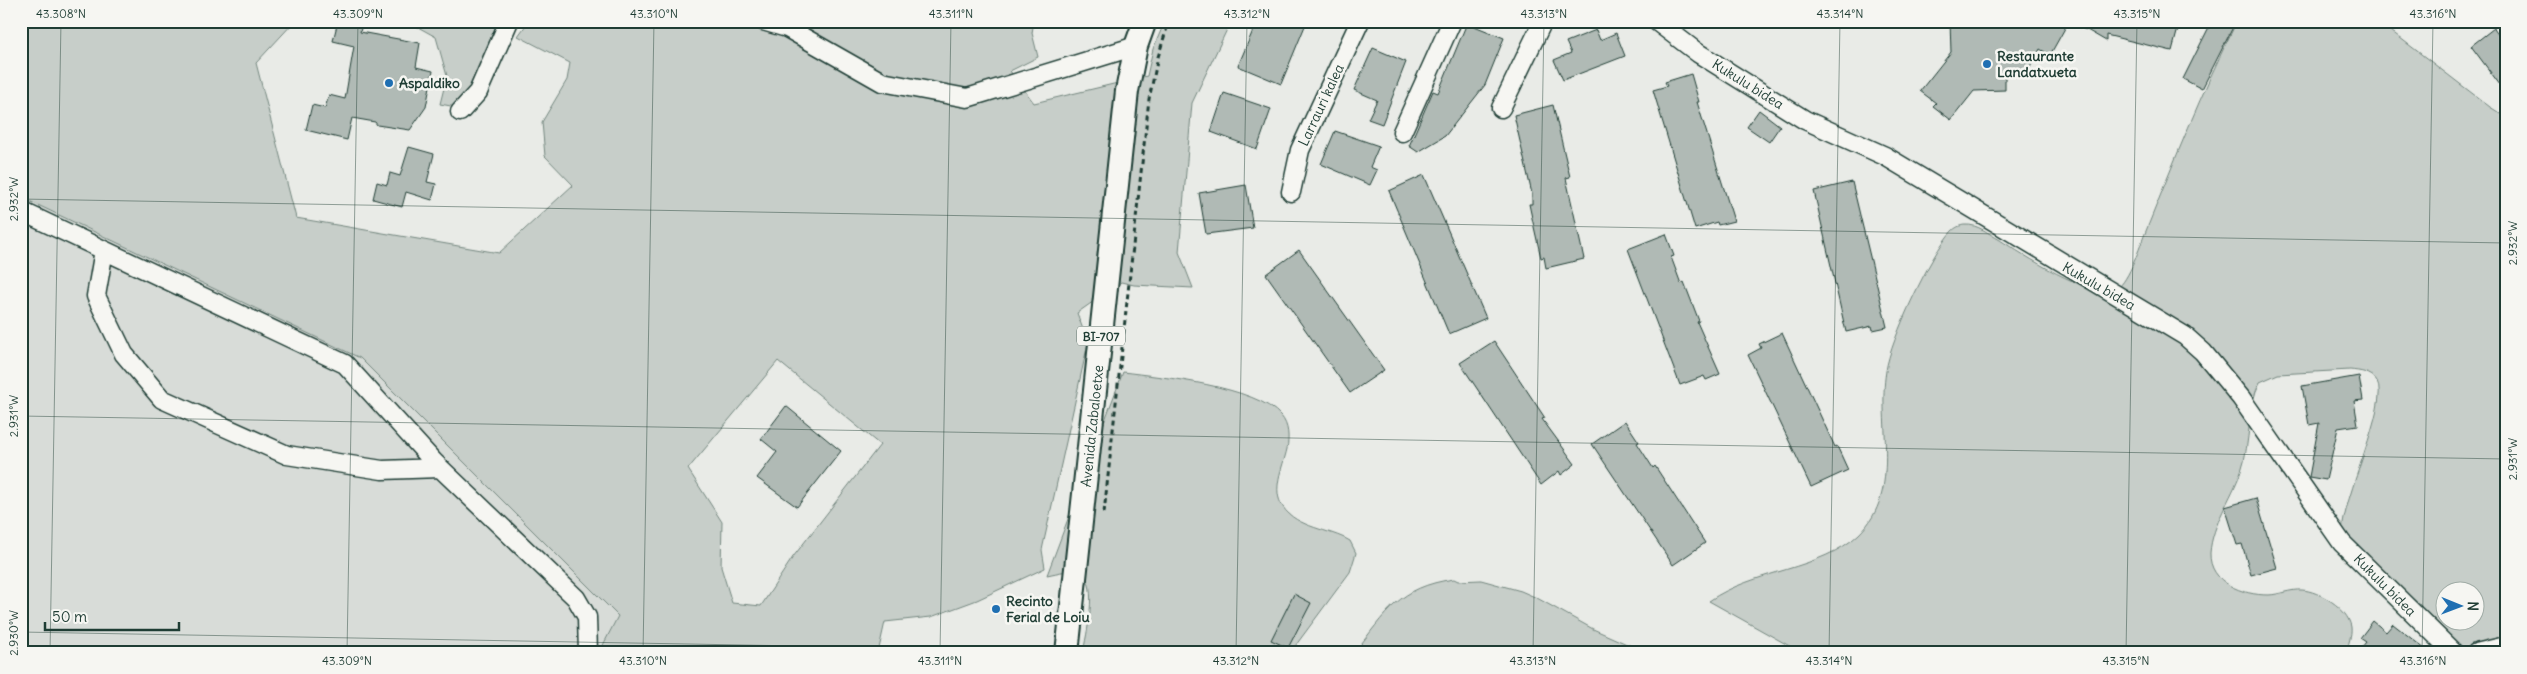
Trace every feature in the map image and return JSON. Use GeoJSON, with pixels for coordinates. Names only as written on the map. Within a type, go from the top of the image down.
{"type":"FeatureCollection","features":[{"type":"Feature","properties":{"kind":"main road","name":"Avenida Zabaloetxe"},"geometry":{"type":"LineString","coordinates":[[1067,653],[1127,91],[1136,46],[1144,21]]}},
{"type":"Feature","properties":{"kind":"street"},"geometry":{"type":"LineString","coordinates":[[460,112],[478,92],[509,21]]}},
{"type":"Feature","properties":{"kind":"street"},"geometry":{"type":"LineString","coordinates":[[763,21],[787,28],[882,82],[967,98],[1136,46]]}},
{"type":"Feature","properties":{"kind":"street","name":"Larrauri kalea"},"geometry":{"type":"LineString","coordinates":[[1290,192],[1300,150],[1360,21]]}},
{"type":"Feature","properties":{"kind":"street"},"geometry":{"type":"LineString","coordinates":[[1402,132],[1452,21]]}},
{"type":"Feature","properties":{"kind":"street"},"geometry":{"type":"LineString","coordinates":[[1501,108],[1543,21]]}},
{"type":"Feature","properties":{"kind":"street","name":"Kukulu bidea"},"geometry":{"type":"LineString","coordinates":[[1656,21],[1698,53],[1804,120],[1884,156],[2185,336],[2203,352],[2241,398],[2342,543],[2454,653]]}},
{"type":"Feature","properties":{"kind":"street"},"geometry":{"type":"LineString","coordinates":[[21,211],[346,364],[440,468],[576,598],[587,617],[588,653]]}},
{"type":"Feature","properties":{"kind":"street"},"geometry":{"type":"LineString","coordinates":[[104,250],[96,296],[124,354],[162,400],[287,455],[382,470],[440,468]]}},
{"type":"Feature","properties":{"kind":"street"},"geometry":{"type":"LineString","coordinates":[[2476,653],[2506,646]]}},
{"type":"Feature","properties":{"kind":"path"},"geometry":{"type":"LineString","coordinates":[[1104,514],[1149,99],[1158,56],[1169,21]]}},
{"type":"Feature","properties":{"kind":"shaded area"},"geometry":{"type":"Polygon","coordinates":[[[21,21],[295,21],[256,63],[296,218],[499,253],[573,185],[545,156],[542,122],[567,80],[570,63],[518,36],[529,21],[1034,21],[1032,33],[1038,57],[1010,71],[1034,103],[1147,76],[1153,49],[1165,21],[1231,21],[1192,103],[1179,252],[1193,288],[1134,285],[1121,282],[1077,313],[1088,343],[1042,550],[1045,568],[977,600],[931,617],[885,622],[878,653],[599,653],[618,616],[360,358],[21,197],[21,21]],[[778,361],[688,469],[722,522],[721,567],[732,603],[761,606],[793,557],[880,445],[778,361]]]}},
{"type":"Feature","properties":{"kind":"shaded area"},"geometry":{"type":"Polygon","coordinates":[[[407,21],[496,21],[490,74],[467,109],[440,104],[447,76],[436,37],[407,21]]]}},
{"type":"Feature","properties":{"kind":"shaded area"},"geometry":{"type":"Polygon","coordinates":[[[2237,21],[2378,21],[2490,107],[2506,117],[2506,653],[2454,653],[2434,632],[2484,632],[2484,582],[2434,582],[2434,632],[2342,534],[2349,498],[2372,429],[2379,392],[2375,378],[2365,372],[2350,370],[2278,374],[2260,382],[2253,402],[2241,471],[2218,521],[2210,553],[2211,563],[2215,572],[2221,579],[2238,590],[2268,595],[2293,590],[2309,591],[2324,597],[2339,607],[2349,620],[2351,627],[2346,653],[1802,653],[1709,601],[1746,583],[1807,563],[1844,546],[1859,534],[1872,517],[1881,498],[1885,478],[1884,392],[1889,357],[1903,319],[1923,277],[1943,242],[1952,231],[1959,226],[1965,225],[1979,228],[2039,264],[2089,288],[2103,291],[2114,290],[2119,287],[2132,266],[2212,74],[2237,21]]]}},
{"type":"Feature","properties":{"kind":"shaded area"},"geometry":{"type":"Polygon","coordinates":[[[21,197],[360,358],[618,616],[599,653],[21,653],[21,197]]]}},
{"type":"Feature","properties":{"kind":"shaded area"},"geometry":{"type":"Polygon","coordinates":[[[1123,372],[1183,380],[1230,390],[1269,406],[1284,420],[1288,432],[1288,440],[1278,486],[1278,493],[1283,507],[1289,514],[1305,524],[1350,541],[1356,553],[1350,572],[1290,653],[1083,653],[1091,599],[1087,580],[1082,574],[1074,571],[1047,575],[1123,372]]]}},
{"type":"Feature","properties":{"kind":"shaded area"},"geometry":{"type":"Polygon","coordinates":[[[1454,579],[1458,581],[1481,580],[1521,591],[1593,629],[1647,653],[1354,653],[1385,614],[1406,595],[1419,588],[1454,579]]]}},
{"type":"Feature","properties":{"kind":"building","name":"Aspaldiko"},"geometry":{"type":"Polygon","coordinates":[[[338,21],[363,21],[360,32],[420,43],[416,67],[433,71],[426,107],[410,130],[377,125],[375,122],[352,118],[347,140],[306,130],[312,105],[325,108],[329,95],[345,99],[354,46],[333,41],[338,21]]]}},
{"type":"Feature","properties":{"kind":"building"},"geometry":{"type":"Polygon","coordinates":[[[1257,21],[1307,21],[1281,84],[1238,66],[1257,21]]]}},
{"type":"Feature","properties":{"kind":"building","name":"Restaurante Landatxueta"},"geometry":{"type":"Polygon","coordinates":[[[1950,21],[2069,21],[2050,55],[2040,49],[2027,73],[2005,73],[2005,90],[1974,91],[1951,120],[1933,106],[1936,103],[1920,91],[1951,52],[1950,21]]]}},
{"type":"Feature","properties":{"kind":"building"},"geometry":{"type":"Polygon","coordinates":[[[2073,21],[2180,21],[2172,51],[2106,35],[2106,41],[2087,30],[2074,26],[2073,21]]]}},
{"type":"Feature","properties":{"kind":"building"},"geometry":{"type":"Polygon","coordinates":[[[2212,21],[2236,21],[2202,89],[2183,79],[2212,21]]]}},
{"type":"Feature","properties":{"kind":"building"},"geometry":{"type":"Polygon","coordinates":[[[1467,23],[1504,38],[1485,85],[1445,136],[1418,152],[1409,146],[1433,91],[1438,93],[1467,23]]]}},
{"type":"Feature","properties":{"kind":"building"},"geometry":{"type":"Polygon","coordinates":[[[2494,28],[2506,44],[2506,93],[2471,46],[2494,28]]]}},
{"type":"Feature","properties":{"kind":"building"},"geometry":{"type":"Polygon","coordinates":[[[1596,30],[1600,40],[1616,33],[1625,56],[1563,80],[1554,60],[1571,53],[1566,42],[1596,30]]]}},
{"type":"Feature","properties":{"kind":"building"},"geometry":{"type":"Polygon","coordinates":[[[1373,48],[1406,62],[1382,124],[1368,119],[1377,100],[1354,90],[1373,48]]]}},
{"type":"Feature","properties":{"kind":"building"},"geometry":{"type":"Polygon","coordinates":[[[1691,74],[1699,102],[1697,102],[1734,221],[1718,225],[1717,222],[1695,229],[1653,90],[1667,86],[1665,82],[1691,74]]]}},
{"type":"Feature","properties":{"kind":"building"},"geometry":{"type":"Polygon","coordinates":[[[1224,93],[1271,109],[1257,149],[1211,132],[1224,93]]]}},
{"type":"Feature","properties":{"kind":"building"},"geometry":{"type":"Polygon","coordinates":[[[1553,105],[1570,177],[1566,178],[1584,259],[1546,268],[1544,257],[1541,258],[1529,204],[1532,204],[1532,194],[1514,115],[1553,105]]]}},
{"type":"Feature","properties":{"kind":"building"},"geometry":{"type":"Polygon","coordinates":[[[1759,110],[1780,126],[1769,142],[1747,127],[1759,110]]]}},
{"type":"Feature","properties":{"kind":"building"},"geometry":{"type":"Polygon","coordinates":[[[1335,131],[1379,146],[1370,167],[1377,170],[1370,185],[1321,164],[1335,131]]]}},
{"type":"Feature","properties":{"kind":"building"},"geometry":{"type":"Polygon","coordinates":[[[409,147],[434,154],[427,182],[436,184],[432,200],[406,192],[402,207],[373,199],[377,182],[387,185],[390,173],[400,176],[409,147]]]}},
{"type":"Feature","properties":{"kind":"building"},"geometry":{"type":"Polygon","coordinates":[[[1424,175],[1486,318],[1449,334],[1389,191],[1424,175]]]}},
{"type":"Feature","properties":{"kind":"building"},"geometry":{"type":"Polygon","coordinates":[[[1852,182],[1887,327],[1873,330],[1872,326],[1846,332],[1814,191],[1852,182]]]}},
{"type":"Feature","properties":{"kind":"building"},"geometry":{"type":"Polygon","coordinates":[[[1246,185],[1253,228],[1206,234],[1199,193],[1246,185]]]}},
{"type":"Feature","properties":{"kind":"building"},"geometry":{"type":"Polygon","coordinates":[[[1666,234],[1674,256],[1671,257],[1681,284],[1684,282],[1699,321],[1697,322],[1720,374],[1706,380],[1704,376],[1680,385],[1628,249],[1666,234]]]}},
{"type":"Feature","properties":{"kind":"building"},"geometry":{"type":"Polygon","coordinates":[[[1299,250],[1384,370],[1350,393],[1266,274],[1299,250]]]}},
{"type":"Feature","properties":{"kind":"building"},"geometry":{"type":"Polygon","coordinates":[[[1782,333],[1835,447],[1837,446],[1848,470],[1811,487],[1748,355],[1761,348],[1759,344],[1782,333]]]}},
{"type":"Feature","properties":{"kind":"building"},"geometry":{"type":"Polygon","coordinates":[[[1494,341],[1545,418],[1542,419],[1575,464],[1561,475],[1559,471],[1541,485],[1460,363],[1494,341]]]}},
{"type":"Feature","properties":{"kind":"building"},"geometry":{"type":"Polygon","coordinates":[[[2359,376],[2363,400],[2354,401],[2358,425],[2338,428],[2326,480],[2309,477],[2319,423],[2309,425],[2302,386],[2359,376]]]}},
{"type":"Feature","properties":{"kind":"building"},"geometry":{"type":"Polygon","coordinates":[[[786,406],[841,451],[797,507],[757,478],[777,452],[761,439],[786,406]]]}},
{"type":"Feature","properties":{"kind":"building"},"geometry":{"type":"Polygon","coordinates":[[[1625,421],[1653,468],[1655,466],[1705,543],[1673,565],[1592,444],[1625,421]]]}},
{"type":"Feature","properties":{"kind":"building"},"geometry":{"type":"Polygon","coordinates":[[[2256,498],[2277,568],[2251,575],[2242,544],[2237,545],[2225,507],[2256,498]]]}},
{"type":"Feature","properties":{"kind":"building"},"geometry":{"type":"Polygon","coordinates":[[[1294,594],[1311,603],[1288,648],[1271,640],[1294,594]]]}},
{"type":"Feature","properties":{"kind":"building"},"geometry":{"type":"Polygon","coordinates":[[[2373,621],[2386,632],[2393,624],[2430,653],[2357,653],[2366,642],[2360,638],[2373,621]]]}},
{"type":"Feature","properties":{"kind":"place","name":"Restaurante Landatxueta"},"geometry":{"type":"Point","coordinates":[1987,64]}},
{"type":"Feature","properties":{"kind":"place","name":"Aspaldiko"},"geometry":{"type":"Point","coordinates":[389,83]}},
{"type":"Feature","properties":{"kind":"place","name":"Recinto Ferial de Loiu"},"geometry":{"type":"Point","coordinates":[996,609]}}]}
